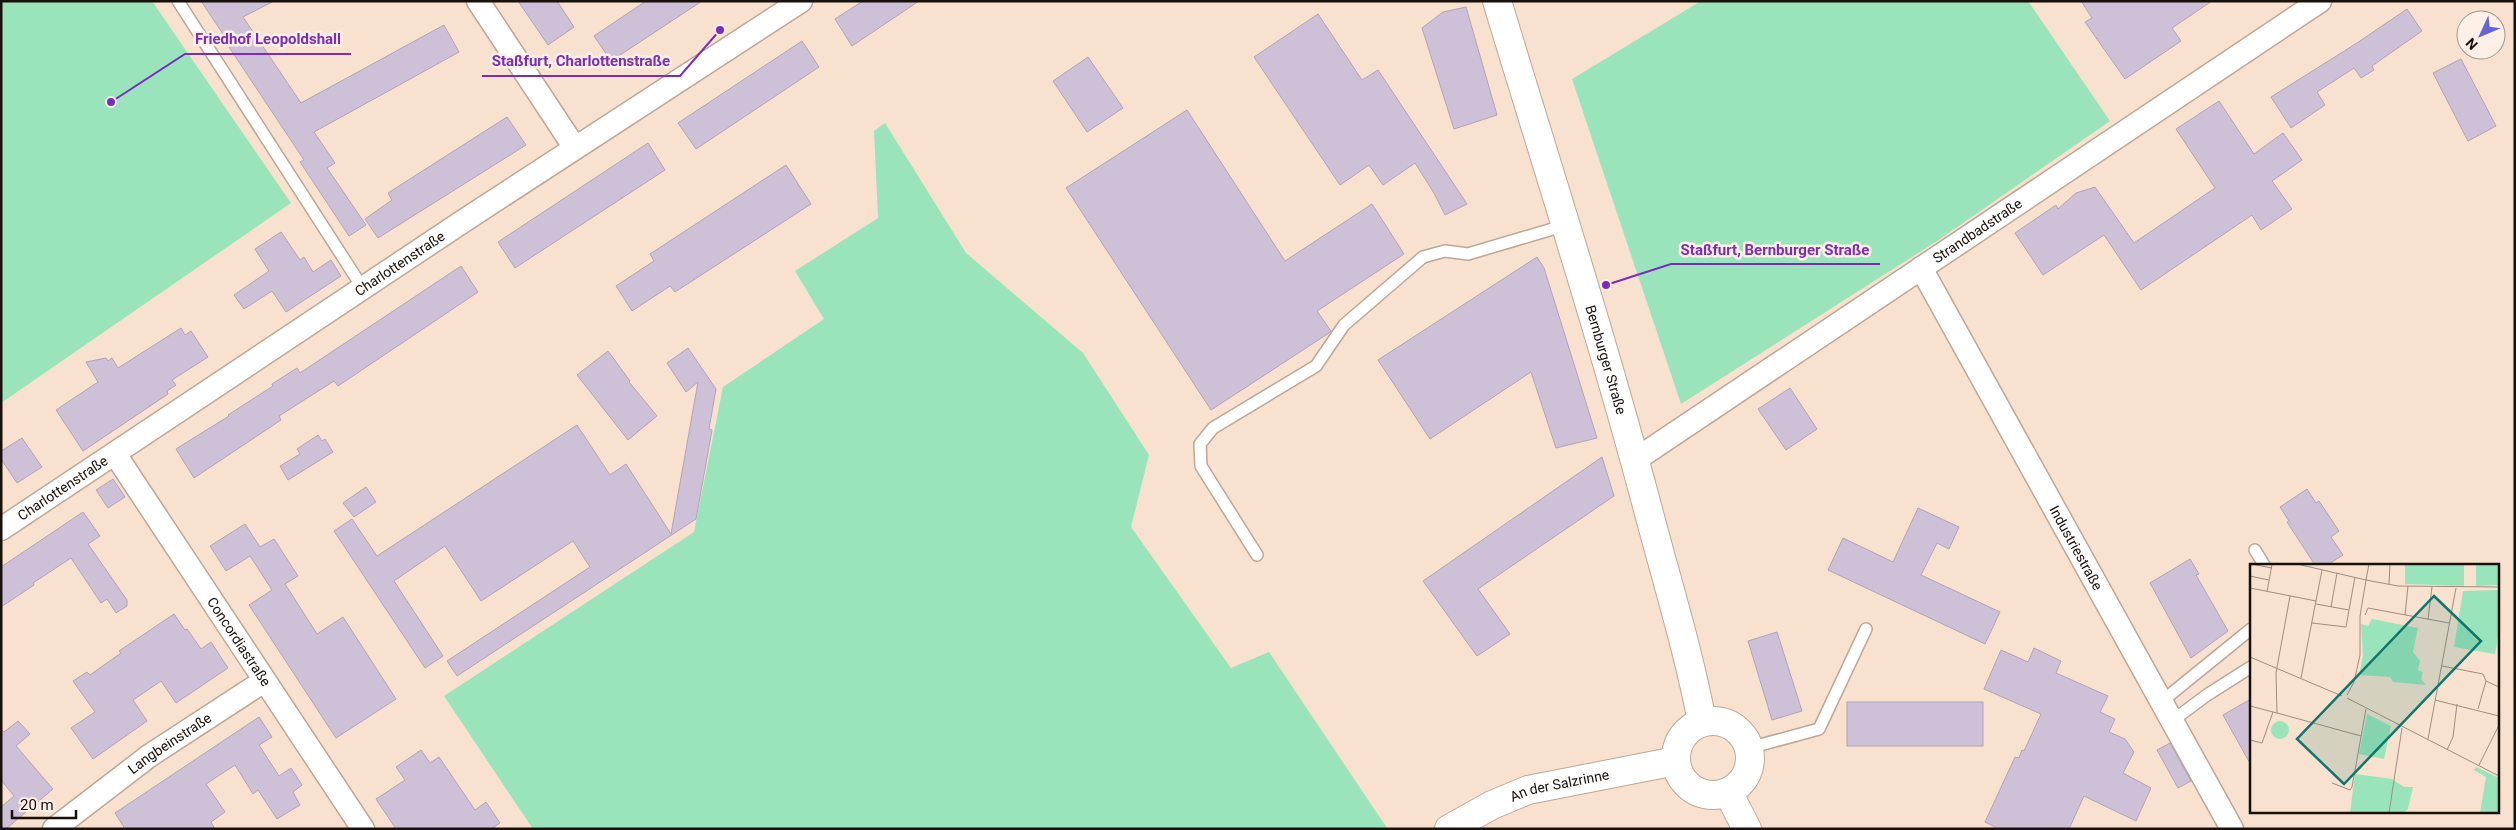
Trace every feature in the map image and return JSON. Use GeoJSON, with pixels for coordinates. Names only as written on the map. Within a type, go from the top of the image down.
{"type":"FeatureCollection","features":[{"type":"Feature","properties":{"kind":"main road","name":"Bernburger Straße"},"geometry":{"type":"LineString","coordinates":[[1497,1],[1566,225],[1635,460],[1694,679],[1702,722]]}},
{"type":"Feature","properties":{"kind":"main road"},"geometry":{"type":"LineString","coordinates":[[1702,722],[1719,722],[1736,728],[1744,737],[1749,748],[1749,769],[1738,786],[1728,792],[1717,795],[1694,790],[1679,773],[1676,761],[1679,742],[1689,730],[1702,722]]}},
{"type":"Feature","properties":{"kind":"main road","name":"An der Salzrinne"},"geometry":{"type":"LineString","coordinates":[[1449,829],[1492,805],[1528,790],[1676,761]]}},
{"type":"Feature","properties":{"kind":"main road"},"geometry":{"type":"LineString","coordinates":[[1728,792],[1746,829]]}},
{"type":"Feature","properties":{"kind":"street"},"geometry":{"type":"LineString","coordinates":[[478,1],[574,148]]}},
{"type":"Feature","properties":{"kind":"street","name":"Charlottenstraße"},"geometry":{"type":"LineString","coordinates":[[1,529],[364,290],[574,148],[801,1]]}},
{"type":"Feature","properties":{"kind":"street","name":"Strandbadstraße"},"geometry":{"type":"LineString","coordinates":[[1635,460],[2320,1]]}},
{"type":"Feature","properties":{"kind":"street","name":"Industriestraße"},"geometry":{"type":"LineString","coordinates":[[1920,268],[2232,829]]}},
{"type":"Feature","properties":{"kind":"street","name":"Concordiastraße"},"geometry":{"type":"LineString","coordinates":[[115,454],[363,829]]}},
{"type":"Feature","properties":{"kind":"street","name":"Langbeinstraße"},"geometry":{"type":"LineString","coordinates":[[54,829],[149,756],[264,681]]}},
{"type":"Feature","properties":{"kind":"lane"},"geometry":{"type":"LineString","coordinates":[[178,1],[364,290]]}},
{"type":"Feature","properties":{"kind":"lane"},"geometry":{"type":"LineString","coordinates":[[1257,555],[1201,466],[1200,444],[1212,428],[1316,366],[1344,325],[1423,257],[1445,251],[1468,254],[1566,225]]}},
{"type":"Feature","properties":{"kind":"lane"},"geometry":{"type":"LineString","coordinates":[[2255,550],[2263,564]]}},
{"type":"Feature","properties":{"kind":"lane"},"geometry":{"type":"LineString","coordinates":[[1749,748],[1819,729],[1866,628]]}},
{"type":"Feature","properties":{"kind":"lane"},"geometry":{"type":"LineString","coordinates":[[2161,702],[2250,630]]}},
{"type":"Feature","properties":{"kind":"lane"},"geometry":{"type":"LineString","coordinates":[[2172,721],[2207,695],[2250,668]]}},
{"type":"Feature","properties":{"kind":"green space"},"geometry":{"type":"Polygon","coordinates":[[[1,1],[152,1],[291,203],[1,403],[1,1]]]}},
{"type":"Feature","properties":{"kind":"green space"},"geometry":{"type":"Polygon","coordinates":[[[1701,1],[2028,1],[2110,121],[1937,241],[1681,404],[1572,79],[1701,1]]]}},
{"type":"Feature","properties":{"kind":"green space"},"geometry":{"type":"Polygon","coordinates":[[[885,123],[966,253],[1083,353],[1149,455],[1131,527],[1231,668],[1269,652],[1387,828],[533,829],[444,696],[694,532],[723,387],[824,319],[795,271],[878,218],[874,131],[885,123]]]}},
{"type":"Feature","properties":{"kind":"building"},"geometry":{"type":"Polygon","coordinates":[[[201,1],[274,1],[243,17],[301,103],[444,25],[459,52],[314,132],[335,163],[327,168],[366,225],[349,236],[300,162],[304,160],[229,47],[231,46],[201,1]]]}},
{"type":"Feature","properties":{"kind":"building"},"geometry":{"type":"Polygon","coordinates":[[[518,1],[557,1],[574,27],[548,45],[518,1]]]}},
{"type":"Feature","properties":{"kind":"building"},"geometry":{"type":"Polygon","coordinates":[[[646,1],[702,1],[611,61],[594,36],[646,1]]]}},
{"type":"Feature","properties":{"kind":"building"},"geometry":{"type":"Polygon","coordinates":[[[863,1],[919,1],[852,46],[835,19],[863,1]]]}},
{"type":"Feature","properties":{"kind":"building"},"geometry":{"type":"Polygon","coordinates":[[[2081,1],[2212,1],[2172,28],[2181,41],[2125,79],[2085,22],[2092,18],[2081,1]]]}},
{"type":"Feature","properties":{"kind":"building"},"geometry":{"type":"Polygon","coordinates":[[[1466,7],[1497,115],[1454,129],[1422,28],[1443,12],[1466,7]]]}},
{"type":"Feature","properties":{"kind":"building"},"geometry":{"type":"Polygon","coordinates":[[[2407,9],[2422,31],[2372,66],[2374,70],[2361,78],[2354,68],[2317,92],[2325,105],[2291,128],[2271,97],[2407,9]]]}},
{"type":"Feature","properties":{"kind":"building"},"geometry":{"type":"Polygon","coordinates":[[[1318,14],[1362,80],[1378,70],[1467,204],[1445,215],[1415,163],[1383,185],[1369,165],[1340,185],[1254,57],[1318,14]]]}},
{"type":"Feature","properties":{"kind":"building"},"geometry":{"type":"Polygon","coordinates":[[[802,41],[819,67],[696,149],[678,123],[802,41]]]}},
{"type":"Feature","properties":{"kind":"building"},"geometry":{"type":"Polygon","coordinates":[[[1088,57],[1123,108],[1087,132],[1053,81],[1088,57]]]}},
{"type":"Feature","properties":{"kind":"building"},"geometry":{"type":"Polygon","coordinates":[[[2462,60],[2496,126],[2468,141],[2433,73],[2462,60]]]}},
{"type":"Feature","properties":{"kind":"building"},"geometry":{"type":"Polygon","coordinates":[[[2219,101],[2254,154],[2283,133],[2302,160],[2272,181],[2292,209],[2261,230],[2252,215],[2141,290],[2104,235],[2043,275],[2015,233],[2056,205],[2058,209],[2076,193],[2095,187],[2134,243],[2215,188],[2176,129],[2219,101]]]}},
{"type":"Feature","properties":{"kind":"building"},"geometry":{"type":"Polygon","coordinates":[[[1187,110],[1285,261],[1372,204],[1404,254],[1317,311],[1331,331],[1329,333],[1211,410],[1066,188],[1187,110]]]}},
{"type":"Feature","properties":{"kind":"building"},"geometry":{"type":"Polygon","coordinates":[[[507,117],[526,145],[378,238],[365,219],[392,200],[388,193],[507,117]]]}},
{"type":"Feature","properties":{"kind":"building"},"geometry":{"type":"Polygon","coordinates":[[[648,143],[665,170],[515,268],[498,242],[648,143]]]}},
{"type":"Feature","properties":{"kind":"building"},"geometry":{"type":"Polygon","coordinates":[[[786,165],[811,204],[675,292],[670,286],[632,311],[616,286],[654,261],[650,254],[786,165]]]}},
{"type":"Feature","properties":{"kind":"building"},"geometry":{"type":"Polygon","coordinates":[[[281,232],[300,260],[304,257],[313,272],[331,260],[341,276],[286,312],[272,291],[244,309],[234,295],[269,271],[255,249],[281,232]]]}},
{"type":"Feature","properties":{"kind":"building"},"geometry":{"type":"Polygon","coordinates":[[[1537,257],[1544,268],[1597,438],[1556,448],[1531,372],[1430,439],[1378,360],[1537,257]]]}},
{"type":"Feature","properties":{"kind":"building"},"geometry":{"type":"Polygon","coordinates":[[[461,266],[478,292],[338,386],[334,381],[279,416],[281,420],[194,478],[176,449],[229,416],[297,368],[300,373],[461,266]]]}},
{"type":"Feature","properties":{"kind":"building"},"geometry":{"type":"Polygon","coordinates":[[[181,328],[185,335],[191,331],[208,357],[172,380],[176,385],[167,391],[168,394],[83,451],[56,410],[98,382],[86,362],[106,358],[108,361],[112,358],[118,368],[181,328]]]}},
{"type":"Feature","properties":{"kind":"building"},"geometry":{"type":"Polygon","coordinates":[[[688,348],[716,389],[709,429],[712,430],[696,519],[457,676],[447,661],[590,567],[573,541],[481,601],[445,546],[394,581],[443,656],[425,668],[334,531],[352,519],[377,556],[577,425],[610,475],[626,464],[671,534],[698,382],[686,392],[667,363],[688,348]]]}},
{"type":"Feature","properties":{"kind":"building"},"geometry":{"type":"Polygon","coordinates":[[[608,351],[629,382],[657,416],[628,440],[577,375],[608,351]]]}},
{"type":"Feature","properties":{"kind":"building"},"geometry":{"type":"Polygon","coordinates":[[[1790,388],[1817,429],[1786,450],[1758,409],[1790,388]]]}},
{"type":"Feature","properties":{"kind":"building"},"geometry":{"type":"Polygon","coordinates":[[[318,435],[322,441],[325,439],[333,452],[288,480],[280,466],[300,454],[297,449],[318,435]]]}},
{"type":"Feature","properties":{"kind":"building"},"geometry":{"type":"Polygon","coordinates":[[[22,438],[42,467],[17,483],[1,459],[1,451],[22,438]]]}},
{"type":"Feature","properties":{"kind":"building"},"geometry":{"type":"Polygon","coordinates":[[[1602,457],[1614,496],[1478,589],[1510,634],[1477,656],[1423,581],[1602,457]]]}},
{"type":"Feature","properties":{"kind":"building"},"geometry":{"type":"Polygon","coordinates":[[[113,479],[125,497],[108,508],[96,490],[113,479]]]}},
{"type":"Feature","properties":{"kind":"building"},"geometry":{"type":"Polygon","coordinates":[[[366,487],[376,502],[354,517],[343,503],[366,487]]]}},
{"type":"Feature","properties":{"kind":"building"},"geometry":{"type":"Polygon","coordinates":[[[2307,489],[2316,503],[2319,501],[2339,531],[2331,537],[2343,555],[2329,564],[2314,564],[2287,522],[2289,521],[2280,507],[2307,489]]]}},
{"type":"Feature","properties":{"kind":"building"},"geometry":{"type":"Polygon","coordinates":[[[1918,508],[1959,527],[1949,549],[1937,543],[1921,575],[2000,612],[1985,644],[1828,570],[1843,538],[1893,562],[1918,508]]]}},
{"type":"Feature","properties":{"kind":"building"},"geometry":{"type":"Polygon","coordinates":[[[83,512],[100,536],[88,544],[127,600],[127,606],[116,613],[107,599],[101,603],[71,558],[1,607],[1,567],[83,512]]]}},
{"type":"Feature","properties":{"kind":"building"},"geometry":{"type":"Polygon","coordinates":[[[245,524],[260,547],[274,539],[298,576],[285,584],[317,634],[343,617],[396,699],[336,738],[249,605],[272,590],[250,556],[226,571],[210,546],[245,524]]]}},
{"type":"Feature","properties":{"kind":"building"},"geometry":{"type":"Polygon","coordinates":[[[2190,559],[2199,574],[2196,575],[2228,631],[2191,658],[2150,583],[2190,559]]]}},
{"type":"Feature","properties":{"kind":"building"},"geometry":{"type":"Polygon","coordinates":[[[174,614],[201,649],[211,642],[228,668],[176,703],[161,681],[133,700],[147,721],[93,759],[71,728],[95,712],[73,681],[87,672],[90,675],[121,653],[119,651],[174,614]]]}},
{"type":"Feature","properties":{"kind":"building"},"geometry":{"type":"Polygon","coordinates":[[[1777,632],[1802,711],[1772,720],[1748,641],[1777,632]]]}},
{"type":"Feature","properties":{"kind":"building"},"geometry":{"type":"Polygon","coordinates":[[[2034,648],[2061,661],[2056,673],[2108,696],[2100,712],[2115,719],[2109,732],[2125,739],[2134,752],[2123,773],[2151,788],[2136,821],[2084,796],[2069,829],[1999,829],[1985,822],[2015,757],[2019,758],[2022,750],[2024,751],[2041,714],[1984,689],[2001,650],[2028,662],[2034,648]]]}},
{"type":"Feature","properties":{"kind":"building"},"geometry":{"type":"Polygon","coordinates":[[[2250,700],[2250,763],[2223,715],[2250,700]]]}},
{"type":"Feature","properties":{"kind":"building"},"geometry":{"type":"Polygon","coordinates":[[[1847,702],[1983,702],[1983,746],[1847,746],[1847,702]]]}},
{"type":"Feature","properties":{"kind":"building"},"geometry":{"type":"Polygon","coordinates":[[[259,717],[272,737],[259,745],[279,776],[291,768],[302,785],[293,792],[300,805],[277,819],[258,790],[253,794],[235,765],[206,784],[225,812],[211,822],[215,829],[125,829],[115,813],[259,717]]]}},
{"type":"Feature","properties":{"kind":"building"},"geometry":{"type":"Polygon","coordinates":[[[18,721],[30,734],[16,746],[53,789],[6,829],[1,829],[1,807],[14,796],[1,780],[1,729],[4,732],[18,721]]]}},
{"type":"Feature","properties":{"kind":"building"},"geometry":{"type":"Polygon","coordinates":[[[2170,743],[2191,781],[2178,788],[2157,750],[2170,743]]]}},
{"type":"Feature","properties":{"kind":"building"},"geometry":{"type":"Polygon","coordinates":[[[421,750],[430,763],[439,757],[475,810],[486,802],[500,823],[491,829],[396,829],[376,799],[405,780],[396,767],[421,750]]]}},
{"type":"Feature","properties":{"kind":"place","name":"Staßfurt, Charlottenstraße"},"geometry":{"type":"Point","coordinates":[720,30]}},
{"type":"Feature","properties":{"kind":"place","name":"Friedhof Leopoldshall"},"geometry":{"type":"Point","coordinates":[111,102]}},
{"type":"Feature","properties":{"kind":"place","name":"Staßfurt, Bernburger Straße"},"geometry":{"type":"Point","coordinates":[1606,285]}}]}
